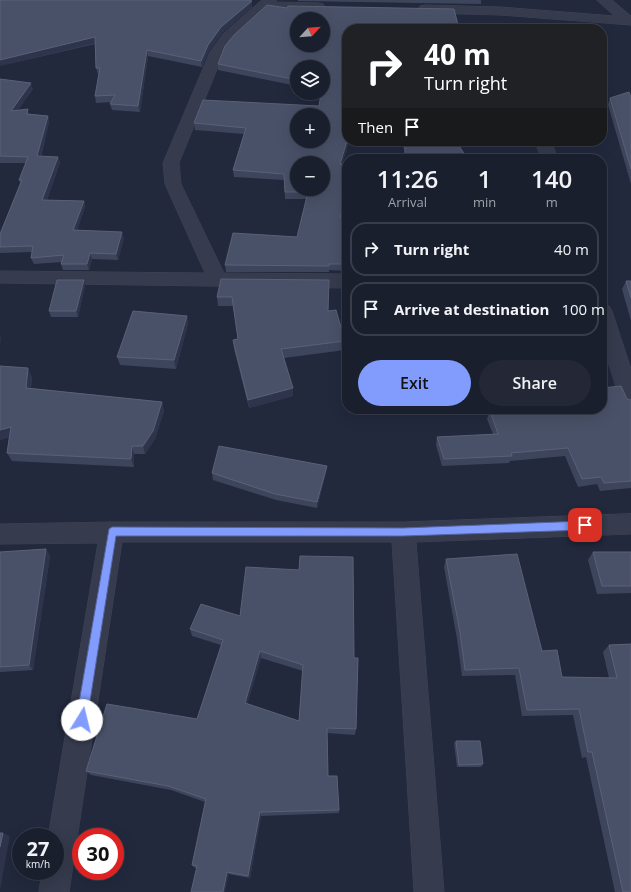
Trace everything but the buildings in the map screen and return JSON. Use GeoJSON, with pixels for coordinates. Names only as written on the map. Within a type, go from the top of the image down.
{"type":"FeatureCollection","features":[{"type":"Feature","properties":{"kind":"street"},"geometry":{"type":"LineString","coordinates":[[604,0],[630,21]]}},
{"type":"Feature","properties":{"kind":"street"},"geometry":{"type":"LineString","coordinates":[[217,279],[173,184],[171,163],[217,52],[228,37],[267,3],[327,7]]}},
{"type":"Feature","properties":{"kind":"street"},"geometry":{"type":"LineString","coordinates":[[414,9],[500,11],[630,21]]}},
{"type":"Feature","properties":{"kind":"street"},"geometry":{"type":"LineString","coordinates":[[0,277],[342,281]]}},
{"type":"Feature","properties":{"kind":"street"},"geometry":{"type":"LineString","coordinates":[[607,326],[631,400]]}},
{"type":"Feature","properties":{"kind":"street"},"geometry":{"type":"LineString","coordinates":[[0,534],[112,532],[403,532],[631,524]]}},
{"type":"Feature","properties":{"kind":"street"},"geometry":{"type":"LineString","coordinates":[[54,892],[112,532]]}},
{"type":"Feature","properties":{"kind":"street"},"geometry":{"type":"LineString","coordinates":[[403,532],[429,892]]}},
{"type":"Feature","properties":{"kind":"route"},"geometry":{"type":"LineString","coordinates":[[82,720],[112,532],[403,532],[585,525]]}}]}
